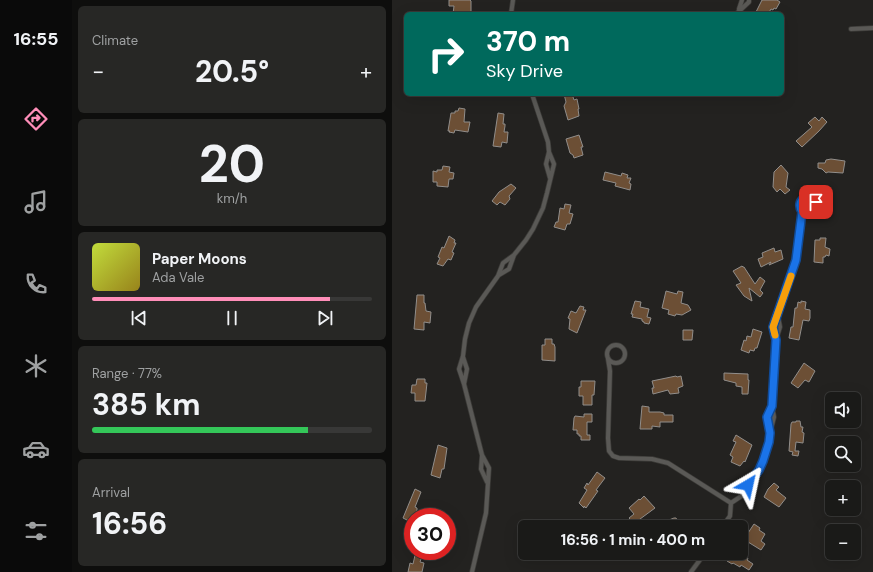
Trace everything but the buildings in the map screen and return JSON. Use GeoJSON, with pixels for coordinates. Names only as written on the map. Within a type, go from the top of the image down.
{"type":"FeatureCollection","features":[{"type":"Feature","properties":{"kind":"street"},"geometry":{"type":"LineString","coordinates":[[739,10],[742,0]]}},
{"type":"Feature","properties":{"kind":"street"},"geometry":{"type":"LineString","coordinates":[[739,10],[749,2],[749,0]]}},
{"type":"Feature","properties":{"kind":"street"},"geometry":{"type":"LineString","coordinates":[[511,12],[512,1]]}},
{"type":"Feature","properties":{"kind":"street"},"geometry":{"type":"LineString","coordinates":[[851,29],[873,28]]}},
{"type":"Feature","properties":{"kind":"street"},"geometry":{"type":"LineString","coordinates":[[472,572],[486,513],[489,468],[482,455],[459,369],[463,356],[465,339],[476,307],[498,276],[503,263],[514,255],[526,240],[539,217],[547,193],[554,164],[533,96]]}},
{"type":"Feature","properties":{"kind":"street"},"geometry":{"type":"LineString","coordinates":[[549,152],[546,164],[550,178]]}},
{"type":"Feature","properties":{"kind":"street"},"geometry":{"type":"LineString","coordinates":[[776,340],[773,327],[796,260],[800,222],[802,212],[799,206],[801,201],[806,197],[812,198],[816,202],[817,207],[814,212],[800,222]]}},
{"type":"Feature","properties":{"kind":"street"},"geometry":{"type":"LineString","coordinates":[[802,212],[804,214],[810,214]]}},
{"type":"Feature","properties":{"kind":"street"},"geometry":{"type":"LineString","coordinates":[[498,276],[508,269],[514,255]]}},
{"type":"Feature","properties":{"kind":"street"},"geometry":{"type":"LineString","coordinates":[[731,503],[743,495],[759,470],[767,452],[774,417],[772,406],[776,340],[780,327],[778,316]]}},
{"type":"Feature","properties":{"kind":"street"},"geometry":{"type":"LineString","coordinates":[[613,365],[613,363],[608,359],[607,353],[610,348],[615,346],[621,347],[624,351],[625,357],[621,362],[613,365],[610,371],[608,438],[609,451],[613,456],[619,458],[659,459],[668,462],[731,503]]}},
{"type":"Feature","properties":{"kind":"street"},"geometry":{"type":"LineString","coordinates":[[463,356],[467,369],[464,384]]}},
{"type":"Feature","properties":{"kind":"street"},"geometry":{"type":"LineString","coordinates":[[770,433],[767,417],[772,406]]}},
{"type":"Feature","properties":{"kind":"street"},"geometry":{"type":"LineString","coordinates":[[482,455],[482,469],[487,483]]}},
{"type":"Feature","properties":{"kind":"street"},"geometry":{"type":"LineString","coordinates":[[727,520],[730,516],[731,503]]}},
{"type":"Feature","properties":{"kind":"street"},"geometry":{"type":"LineString","coordinates":[[691,572],[700,560]]}},
{"type":"Feature","properties":{"kind":"slow traffic"},"geometry":{"type":"LineString","coordinates":[[775,335],[773,327],[791,276]]}},
{"type":"Feature","properties":{"kind":"route"},"geometry":{"type":"LineString","coordinates":[[748,485],[759,470],[767,452],[769,442],[770,433],[767,417],[772,406],[776,340],[773,327],[796,260],[802,212],[799,206],[803,198],[806,197],[812,198],[816,202]]}}]}
